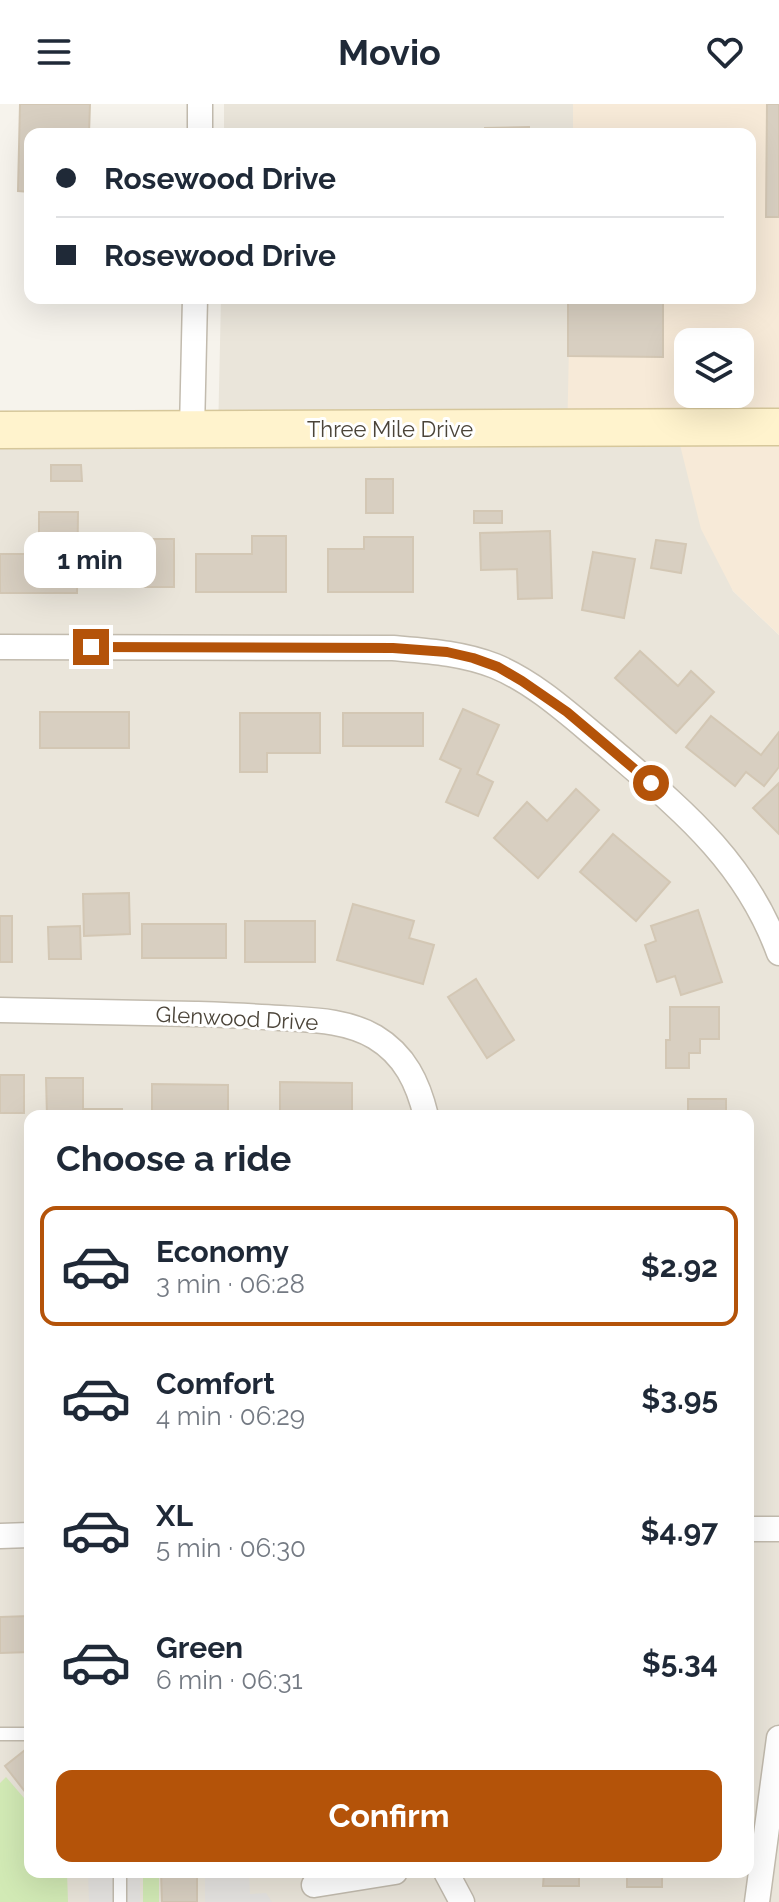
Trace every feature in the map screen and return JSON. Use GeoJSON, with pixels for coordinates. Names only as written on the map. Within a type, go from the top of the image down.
{"type":"FeatureCollection","features":[{"type":"Feature","properties":{"kind":"main road","name":"Three Mile Drive"},"geometry":{"type":"LineString","coordinates":[[0,430],[779,427]]}},
{"type":"Feature","properties":{"kind":"street"},"geometry":{"type":"LineString","coordinates":[[200,104],[200,128]]}},
{"type":"Feature","properties":{"kind":"street"},"geometry":{"type":"LineString","coordinates":[[192,430],[195,304]]}},
{"type":"Feature","properties":{"kind":"street"},"geometry":{"type":"LineString","coordinates":[[0,647],[393,648],[447,652],[498,667],[567,712],[712,840],[746,885],[779,953]]}},
{"type":"Feature","properties":{"kind":"street","name":"Glenwood Drive"},"geometry":{"type":"LineString","coordinates":[[0,1010],[325,1021],[373,1036],[394,1051],[410,1071],[425,1110]]}},
{"type":"Feature","properties":{"kind":"street"},"geometry":{"type":"LineString","coordinates":[[754,1529],[779,1529]]}},
{"type":"Feature","properties":{"kind":"street"},"geometry":{"type":"LineString","coordinates":[[0,1536],[24,1535]]}},
{"type":"Feature","properties":{"kind":"street"},"geometry":{"type":"LineString","coordinates":[[757,1902],[779,1738]]}},
{"type":"Feature","properties":{"kind":"street"},"geometry":{"type":"LineString","coordinates":[[314,1885],[358,1878]]}},
{"type":"Feature","properties":{"kind":"street"},"geometry":{"type":"LineString","coordinates":[[449,1878],[462,1902]]}},
{"type":"Feature","properties":{"kind":"lane"},"geometry":{"type":"LineString","coordinates":[[0,1734],[24,1734]]}},
{"type":"Feature","properties":{"kind":"lane"},"geometry":{"type":"LineString","coordinates":[[120,1878],[120,1902]]}},
{"type":"Feature","properties":{"kind":"shaded area"},"geometry":{"type":"Polygon","coordinates":[[[224,104],[573,104],[573,128],[224,128],[224,104]]]}},
{"type":"Feature","properties":{"kind":"shaded area"},"geometry":{"type":"Polygon","coordinates":[[[573,104],[779,104],[779,635],[733,591],[701,529],[679,441],[567,441],[570,304],[756,304],[756,128],[573,128],[573,104]]]}},
{"type":"Feature","properties":{"kind":"shaded area"},"geometry":{"type":"Polygon","coordinates":[[[221,304],[575,304],[679,441],[733,591],[779,635],[779,1902],[0,1902],[0,438],[218,435],[221,304]]]}},
{"type":"Feature","properties":{"kind":"shaded area"},"geometry":{"type":"Polygon","coordinates":[[[88,1878],[140,1878],[140,1902],[89,1902],[88,1878]]]}},
{"type":"Feature","properties":{"kind":"shaded area"},"geometry":{"type":"Polygon","coordinates":[[[205,1878],[249,1878],[250,1894],[266,1893],[272,1902],[205,1902],[205,1878]]]}},
{"type":"Feature","properties":{"kind":"green space"},"geometry":{"type":"Polygon","coordinates":[[[6,1777],[24,1798],[24,1878],[67,1878],[68,1902],[0,1902],[0,1783],[6,1777]]]}},
{"type":"Feature","properties":{"kind":"green space"},"geometry":{"type":"Polygon","coordinates":[[[143,1878],[159,1878],[159,1902],[143,1902],[143,1878]]]}},
{"type":"Feature","properties":{"kind":"building"},"geometry":{"type":"Polygon","coordinates":[[[20,104],[90,104],[89,128],[24,128],[24,192],[18,191],[20,104]]]}},
{"type":"Feature","properties":{"kind":"building"},"geometry":{"type":"Polygon","coordinates":[[[767,104],[779,104],[779,217],[766,217],[767,104]]]}},
{"type":"Feature","properties":{"kind":"building"},"geometry":{"type":"Polygon","coordinates":[[[568,304],[663,304],[663,357],[568,356],[568,304]]]}},
{"type":"Feature","properties":{"kind":"building"},"geometry":{"type":"Polygon","coordinates":[[[51,465],[81,465],[82,481],[51,481],[51,465]]]}},
{"type":"Feature","properties":{"kind":"building"},"geometry":{"type":"Polygon","coordinates":[[[366,479],[393,479],[393,513],[366,513],[366,479]]]}},
{"type":"Feature","properties":{"kind":"building"},"geometry":{"type":"Polygon","coordinates":[[[474,511],[502,511],[502,523],[474,523],[474,511]]]}},
{"type":"Feature","properties":{"kind":"building"},"geometry":{"type":"Polygon","coordinates":[[[39,512],[78,512],[77,593],[0,593],[0,554],[39,554],[39,512]]]}},
{"type":"Feature","properties":{"kind":"building"},"geometry":{"type":"Polygon","coordinates":[[[550,531],[552,598],[518,599],[517,569],[481,570],[480,533],[550,531]]]}},
{"type":"Feature","properties":{"kind":"building"},"geometry":{"type":"Polygon","coordinates":[[[252,536],[286,536],[286,592],[196,592],[196,554],[252,554],[252,536]]]}},
{"type":"Feature","properties":{"kind":"building"},"geometry":{"type":"Polygon","coordinates":[[[364,537],[413,537],[413,592],[328,592],[328,549],[364,549],[364,537]]]}},
{"type":"Feature","properties":{"kind":"building"},"geometry":{"type":"Polygon","coordinates":[[[110,539],[174,539],[174,587],[110,587],[110,539]]]}},
{"type":"Feature","properties":{"kind":"building"},"geometry":{"type":"Polygon","coordinates":[[[656,540],[686,544],[681,573],[651,568],[656,540]]]}},
{"type":"Feature","properties":{"kind":"building"},"geometry":{"type":"Polygon","coordinates":[[[593,552],[635,559],[624,618],[582,610],[593,552]]]}},
{"type":"Feature","properties":{"kind":"building"},"geometry":{"type":"Polygon","coordinates":[[[640,651],[678,686],[691,671],[714,692],[676,733],[615,678],[640,651]]]}},
{"type":"Feature","properties":{"kind":"building"},"geometry":{"type":"Polygon","coordinates":[[[463,709],[499,725],[477,774],[493,782],[478,816],[446,802],[461,769],[440,759],[463,709]]]}},
{"type":"Feature","properties":{"kind":"building"},"geometry":{"type":"Polygon","coordinates":[[[40,712],[129,712],[129,748],[40,748],[40,712]]]}},
{"type":"Feature","properties":{"kind":"building"},"geometry":{"type":"Polygon","coordinates":[[[240,713],[320,713],[320,753],[267,753],[267,772],[240,772],[240,713]]]}},
{"type":"Feature","properties":{"kind":"building"},"geometry":{"type":"Polygon","coordinates":[[[343,713],[423,713],[423,746],[343,746],[343,713]]]}},
{"type":"Feature","properties":{"kind":"building"},"geometry":{"type":"Polygon","coordinates":[[[711,716],[761,755],[779,732],[779,767],[764,786],[746,772],[735,786],[686,747],[711,716]]]}},
{"type":"Feature","properties":{"kind":"building"},"geometry":{"type":"Polygon","coordinates":[[[779,783],[779,834],[753,808],[779,783]]]}},
{"type":"Feature","properties":{"kind":"building"},"geometry":{"type":"Polygon","coordinates":[[[576,789],[599,810],[538,878],[494,838],[527,802],[547,821],[576,789]]]}},
{"type":"Feature","properties":{"kind":"building"},"geometry":{"type":"Polygon","coordinates":[[[613,834],[670,882],[636,921],[580,872],[613,834]]]}},
{"type":"Feature","properties":{"kind":"building"},"geometry":{"type":"Polygon","coordinates":[[[129,893],[130,934],[84,936],[83,894],[129,893]]]}},
{"type":"Feature","properties":{"kind":"building"},"geometry":{"type":"Polygon","coordinates":[[[353,904],[414,921],[409,938],[434,945],[423,984],[337,960],[353,904]]]}},
{"type":"Feature","properties":{"kind":"building"},"geometry":{"type":"Polygon","coordinates":[[[698,910],[722,982],[681,995],[675,976],[657,982],[645,945],[656,941],[651,926],[698,910]]]}},
{"type":"Feature","properties":{"kind":"building"},"geometry":{"type":"Polygon","coordinates":[[[0,916],[12,916],[12,962],[0,962],[0,916]]]}},
{"type":"Feature","properties":{"kind":"building"},"geometry":{"type":"Polygon","coordinates":[[[245,921],[315,921],[315,962],[245,962],[245,921]]]}},
{"type":"Feature","properties":{"kind":"building"},"geometry":{"type":"Polygon","coordinates":[[[142,924],[226,924],[226,958],[142,958],[142,924]]]}},
{"type":"Feature","properties":{"kind":"building"},"geometry":{"type":"Polygon","coordinates":[[[80,926],[81,959],[49,959],[48,927],[80,926]]]}},
{"type":"Feature","properties":{"kind":"building"},"geometry":{"type":"Polygon","coordinates":[[[476,979],[514,1040],[487,1058],[448,997],[476,979]]]}},
{"type":"Feature","properties":{"kind":"building"},"geometry":{"type":"Polygon","coordinates":[[[670,1007],[719,1007],[719,1039],[700,1039],[700,1053],[689,1053],[689,1068],[666,1068],[670,1007]]]}},
{"type":"Feature","properties":{"kind":"building"},"geometry":{"type":"Polygon","coordinates":[[[0,1075],[24,1075],[24,1113],[0,1113],[0,1075]]]}},
{"type":"Feature","properties":{"kind":"building"},"geometry":{"type":"Polygon","coordinates":[[[46,1078],[83,1078],[83,1109],[122,1109],[122,1110],[47,1110],[46,1078]]]}},
{"type":"Feature","properties":{"kind":"building"},"geometry":{"type":"Polygon","coordinates":[[[280,1082],[352,1083],[352,1110],[280,1110],[280,1082]]]}},
{"type":"Feature","properties":{"kind":"building"},"geometry":{"type":"Polygon","coordinates":[[[152,1084],[228,1085],[228,1110],[152,1110],[152,1084]]]}},
{"type":"Feature","properties":{"kind":"building"},"geometry":{"type":"Polygon","coordinates":[[[688,1099],[726,1099],[726,1110],[688,1110],[688,1099]]]}},
{"type":"Feature","properties":{"kind":"building"},"geometry":{"type":"Polygon","coordinates":[[[24,1616],[24,1652],[0,1653],[0,1617],[24,1616]]]}},
{"type":"Feature","properties":{"kind":"building"},"geometry":{"type":"Polygon","coordinates":[[[24,1751],[24,1790],[5,1766],[24,1751]]]}},
{"type":"Feature","properties":{"kind":"building"},"geometry":{"type":"Polygon","coordinates":[[[161,1878],[197,1878],[197,1902],[162,1902],[161,1878]]]}},
{"type":"Feature","properties":{"kind":"building"},"geometry":{"type":"Polygon","coordinates":[[[544,1878],[579,1878],[579,1886],[543,1886],[544,1878]]]}},
{"type":"Feature","properties":{"kind":"building"},"geometry":{"type":"Polygon","coordinates":[[[627,1878],[662,1878],[662,1887],[627,1887],[627,1878]]]}},
{"type":"Feature","properties":{"kind":"route"},"geometry":{"type":"LineString","coordinates":[[91,647],[393,648],[447,652],[473,658],[498,667],[567,712],[651,783]]}}]}
